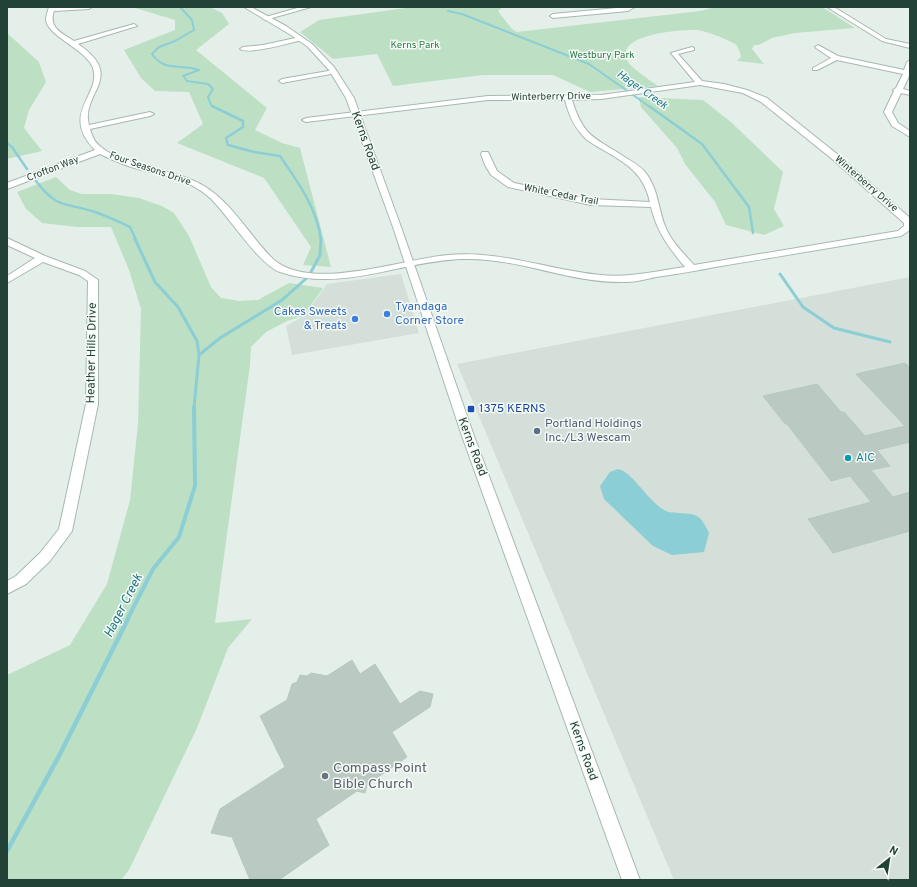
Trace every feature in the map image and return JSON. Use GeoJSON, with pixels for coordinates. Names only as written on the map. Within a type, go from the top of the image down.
{"type":"FeatureCollection","features":[{"type":"Feature","properties":{"kind":"street"},"geometry":{"type":"LineString","coordinates":[[52,8],[89,7]]}},
{"type":"Feature","properties":{"kind":"street","name":"Kerns Road"},"geometry":{"type":"LineString","coordinates":[[248,7],[300,39],[318,52],[334,72],[350,98],[354,113],[410,264],[462,422],[631,880]]}},
{"type":"Feature","properties":{"kind":"street"},"geometry":{"type":"LineString","coordinates":[[265,18],[308,7]]}},
{"type":"Feature","properties":{"kind":"street"},"geometry":{"type":"LineString","coordinates":[[553,16],[632,7]]}},
{"type":"Feature","properties":{"kind":"street"},"geometry":{"type":"LineString","coordinates":[[830,7],[884,40],[910,46]]}},
{"type":"Feature","properties":{"kind":"street","name":"Four Seasons Drive"},"geometry":{"type":"LineString","coordinates":[[52,8],[49,21],[51,27],[85,51],[93,60],[98,72],[95,85],[84,110],[86,128],[100,151],[121,161],[200,186],[214,197],[270,262],[283,270],[314,277],[345,275],[410,264]]}},
{"type":"Feature","properties":{"kind":"street"},"geometry":{"type":"LineString","coordinates":[[74,43],[134,26]]}},
{"type":"Feature","properties":{"kind":"street"},"geometry":{"type":"LineString","coordinates":[[243,49],[263,47],[300,39]]}},
{"type":"Feature","properties":{"kind":"street"},"geometry":{"type":"LineString","coordinates":[[818,47],[836,58],[907,73]]}},
{"type":"Feature","properties":{"kind":"street"},"geometry":{"type":"LineString","coordinates":[[692,49],[674,53],[700,83]]}},
{"type":"Feature","properties":{"kind":"street"},"geometry":{"type":"LineString","coordinates":[[815,69],[836,58]]}},
{"type":"Feature","properties":{"kind":"street"},"geometry":{"type":"LineString","coordinates":[[910,62],[907,73],[897,90],[888,112],[895,124],[910,135]]}},
{"type":"Feature","properties":{"kind":"street"},"geometry":{"type":"LineString","coordinates":[[282,81],[334,72]]}},
{"type":"Feature","properties":{"kind":"street","name":"Winterberry Drive"},"geometry":{"type":"LineString","coordinates":[[306,120],[488,98],[568,98],[601,96],[700,83],[724,86],[745,91],[764,100],[834,156],[909,222],[908,227],[901,233],[629,279],[600,278],[484,257],[460,256],[410,264]]}},
{"type":"Feature","properties":{"kind":"street"},"geometry":{"type":"LineString","coordinates":[[897,90],[910,93]]}},
{"type":"Feature","properties":{"kind":"street"},"geometry":{"type":"LineString","coordinates":[[568,98],[574,119],[578,127],[588,138],[625,160],[645,177],[652,189],[659,222],[666,238],[692,268]]}},
{"type":"Feature","properties":{"kind":"street"},"geometry":{"type":"LineString","coordinates":[[86,128],[150,114]]}},
{"type":"Feature","properties":{"kind":"street","name":"Crofton Way"},"geometry":{"type":"LineString","coordinates":[[7,186],[100,151]]}},
{"type":"Feature","properties":{"kind":"street","name":"White Cedar Trail"},"geometry":{"type":"LineString","coordinates":[[485,154],[492,172],[500,180],[511,185],[590,202],[655,205]]}},
{"type":"Feature","properties":{"kind":"street","name":"Heather Hills Drive"},"geometry":{"type":"LineString","coordinates":[[7,241],[42,258],[82,273],[93,280],[92,404],[65,531],[45,557],[21,580],[7,588]]}},
{"type":"Feature","properties":{"kind":"street"},"geometry":{"type":"LineString","coordinates":[[7,280],[42,258]]}},
{"type":"Feature","properties":{"kind":"shaded area"},"geometry":{"type":"Polygon","coordinates":[[[401,274],[419,333],[292,355],[286,326],[304,316],[327,284],[401,274]]]}},
{"type":"Feature","properties":{"kind":"shaded area"},"geometry":{"type":"Polygon","coordinates":[[[910,277],[910,880],[674,880],[457,364],[910,277]]]}},
{"type":"Feature","properties":{"kind":"green space"},"geometry":{"type":"Polygon","coordinates":[[[132,7],[210,7],[222,13],[229,24],[196,50],[267,108],[255,130],[282,143],[300,148],[331,267],[303,265],[311,247],[264,178],[177,143],[203,124],[189,92],[155,91],[141,78],[124,50],[175,30],[175,20],[132,7]]]}},
{"type":"Feature","properties":{"kind":"green space"},"geometry":{"type":"Polygon","coordinates":[[[413,7],[503,7],[498,11],[512,29],[517,32],[700,11],[715,7],[822,7],[855,28],[795,33],[772,38],[759,45],[754,45],[752,49],[764,64],[737,61],[741,57],[735,44],[701,31],[689,30],[650,35],[629,45],[626,53],[631,66],[658,86],[590,92],[553,75],[483,75],[393,86],[377,54],[333,59],[300,32],[319,20],[413,7]]]}},
{"type":"Feature","properties":{"kind":"green space"},"geometry":{"type":"Polygon","coordinates":[[[7,33],[39,62],[46,82],[29,110],[24,128],[42,151],[7,159],[7,33]]]}},
{"type":"Feature","properties":{"kind":"green space"},"geometry":{"type":"Polygon","coordinates":[[[639,97],[703,100],[731,122],[783,172],[774,209],[784,226],[764,235],[726,225],[715,202],[685,164],[677,148],[641,107],[639,97]]]}},
{"type":"Feature","properties":{"kind":"green space"},"geometry":{"type":"Polygon","coordinates":[[[56,177],[70,190],[82,194],[111,194],[139,198],[162,206],[174,213],[189,236],[211,287],[221,298],[239,301],[258,300],[289,283],[323,288],[303,316],[287,321],[266,332],[251,347],[250,365],[215,623],[252,619],[228,648],[197,728],[129,870],[121,880],[7,880],[7,675],[70,645],[107,584],[130,500],[138,424],[141,309],[129,270],[111,227],[77,227],[42,223],[26,209],[17,192],[56,177]]]}},
{"type":"Feature","properties":{"kind":"water"},"geometry":{"type":"Polygon","coordinates":[[[618,469],[624,471],[635,481],[659,507],[670,512],[695,515],[701,519],[709,533],[704,552],[672,555],[653,546],[604,499],[600,486],[610,472],[618,469]]]}},
{"type":"Feature","properties":{"kind":"building","name":"AIC"},"geometry":{"type":"Polygon","coordinates":[[[905,363],[910,368],[910,442],[877,450],[890,466],[871,470],[893,497],[910,492],[910,531],[833,553],[808,519],[871,502],[850,476],[831,481],[787,424],[785,424],[763,396],[817,384],[841,412],[844,412],[865,436],[905,426],[856,374],[905,363]]]}},
{"type":"Feature","properties":{"kind":"building","name":"Compass Point Bible Church"},"geometry":{"type":"Polygon","coordinates":[[[352,660],[360,674],[375,664],[400,704],[420,691],[433,694],[430,707],[392,732],[407,757],[367,785],[365,793],[357,791],[316,819],[329,845],[279,880],[250,880],[232,837],[211,833],[220,809],[285,767],[260,716],[287,700],[292,684],[297,682],[300,675],[307,676],[311,673],[327,676],[352,660]]]}},
{"type":"Feature","properties":{"kind":"waterway"},"geometry":{"type":"LineString","coordinates":[[180,7],[192,20],[194,30],[175,41],[159,47],[152,54],[162,64],[199,70],[183,76],[187,81],[208,84],[213,89],[208,97],[211,105],[214,107]]}},
{"type":"Feature","properties":{"kind":"waterway","name":"Hager Creek"},"geometry":{"type":"LineString","coordinates":[[448,11],[462,14],[589,64],[650,107]]}},
{"type":"Feature","properties":{"kind":"waterway","name":"Hager Creek"},"geometry":{"type":"LineString","coordinates":[[649,106],[702,144],[749,207],[753,233]]}},
{"type":"Feature","properties":{"kind":"waterway"},"geometry":{"type":"LineString","coordinates":[[214,107],[243,121],[243,127],[226,138],[228,145],[254,152],[280,156],[311,206],[319,228],[321,240]]}},
{"type":"Feature","properties":{"kind":"waterway"},"geometry":{"type":"LineString","coordinates":[[7,143],[12,147],[27,169]]}},
{"type":"Feature","properties":{"kind":"waterway"},"geometry":{"type":"LineString","coordinates":[[36,181],[50,197],[62,204],[85,209],[130,227],[136,240]]}},
{"type":"Feature","properties":{"kind":"waterway"},"geometry":{"type":"LineString","coordinates":[[135,239],[155,282],[178,307],[197,341],[199,355]]}},
{"type":"Feature","properties":{"kind":"waterway"},"geometry":{"type":"LineString","coordinates":[[311,272],[320,255],[321,240]]}},
{"type":"Feature","properties":{"kind":"waterway","name":"Hager Creek"},"geometry":{"type":"LineString","coordinates":[[780,274],[803,307],[834,328],[890,342]]}},
{"type":"Feature","properties":{"kind":"waterway"},"geometry":{"type":"LineString","coordinates":[[199,355],[220,338],[282,300],[309,276]]}},
{"type":"Feature","properties":{"kind":"waterway","name":"Hager Creek"},"geometry":{"type":"LineString","coordinates":[[194,408],[199,355]]}},
{"type":"Feature","properties":{"kind":"waterway","name":"Hager Creek"},"geometry":{"type":"LineString","coordinates":[[127,620],[153,569],[179,537],[195,486],[194,408]]}},
{"type":"Feature","properties":{"kind":"waterway","name":"Hager Creek"},"geometry":{"type":"LineString","coordinates":[[7,851],[60,754],[128,619]]}},
{"type":"Feature","properties":{"kind":"place","name":"Tyandaga Corner Store"},"geometry":{"type":"Point","coordinates":[387,314]}},
{"type":"Feature","properties":{"kind":"place","name":"Cakes Sweets & Treats"},"geometry":{"type":"Point","coordinates":[355,319]}},
{"type":"Feature","properties":{"kind":"place","name":"1375 KERNS"},"geometry":{"type":"Point","coordinates":[471,409]}},
{"type":"Feature","properties":{"kind":"place","name":"Portland Holdings Inc./L3 Wescam"},"geometry":{"type":"Point","coordinates":[537,431]}},
{"type":"Feature","properties":{"kind":"place","name":"AIC"},"geometry":{"type":"Point","coordinates":[848,458]}},
{"type":"Feature","properties":{"kind":"place","name":"Compass Point Bible Church"},"geometry":{"type":"Point","coordinates":[325,776]}},
{"type":"Feature","properties":{"kind":"park label","name":"Kerns Park"},"geometry":{"type":"Point","coordinates":[415,45]}},
{"type":"Feature","properties":{"kind":"park label","name":"Westbury Park"},"geometry":{"type":"Point","coordinates":[602,55]}}]}
